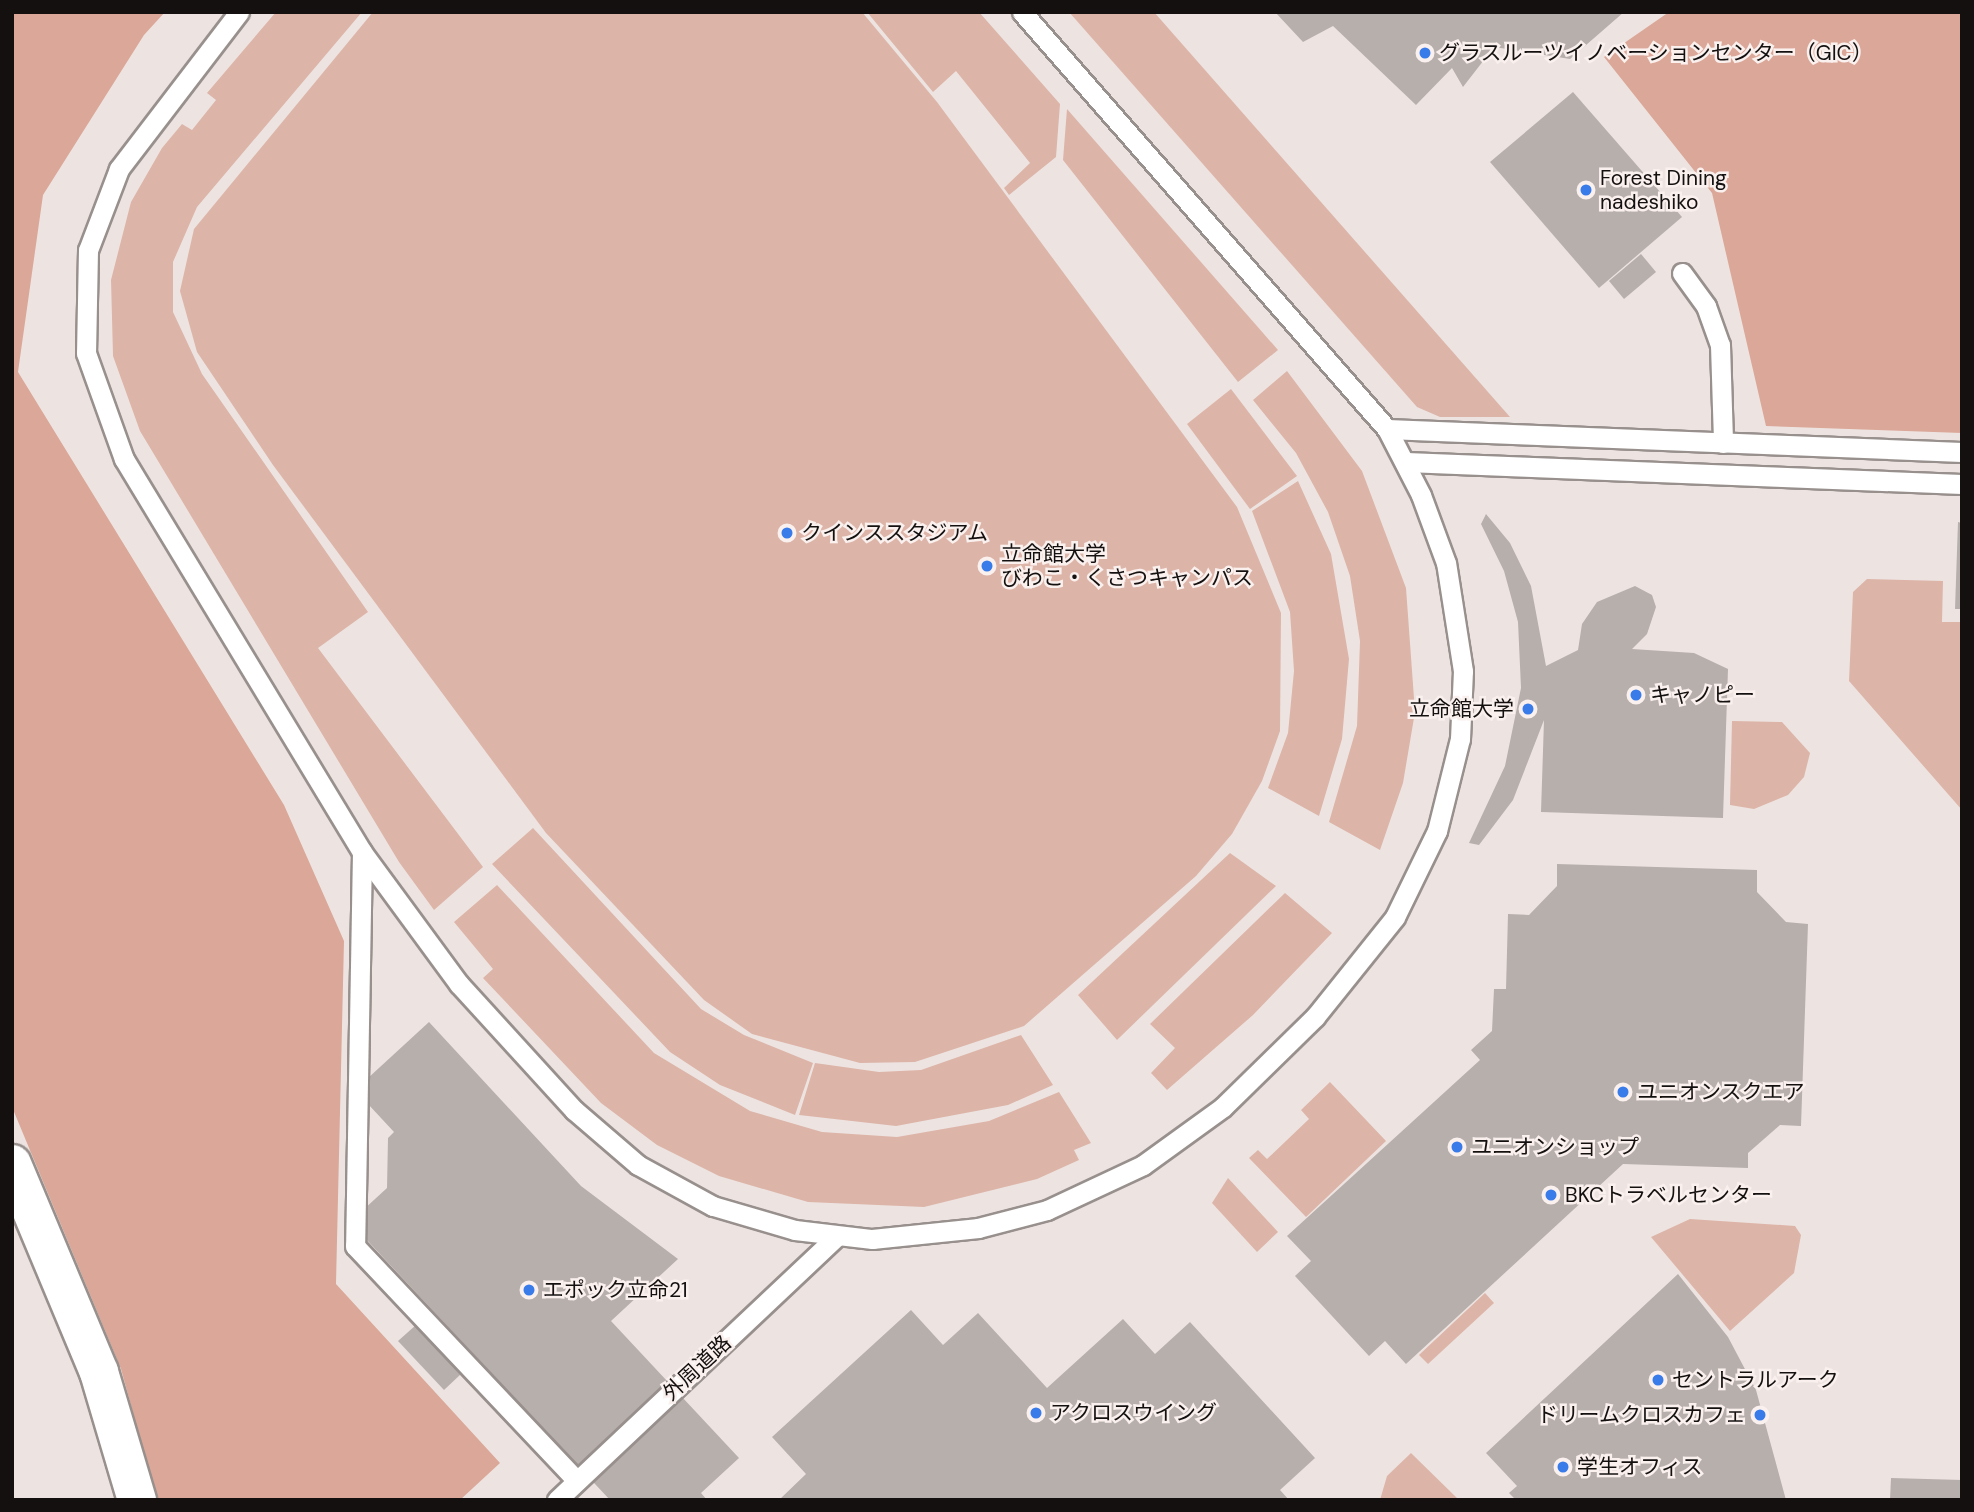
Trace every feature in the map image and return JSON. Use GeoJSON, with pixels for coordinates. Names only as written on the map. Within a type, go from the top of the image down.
{"type":"FeatureCollection","features":[{"type":"Feature","properties":{"kind":"street"},"geometry":{"type":"LineString","coordinates":[[12,1164],[99,1372],[137,1500]]}},
{"type":"Feature","properties":{"kind":"lane"},"geometry":{"type":"LineString","coordinates":[[239,12],[150,122],[106,195],[88,250],[86,353],[124,458],[362,852],[459,985],[605,1140],[713,1206],[837,1236],[908,1238],[978,1228],[1112,1183],[1173,1147],[1223,1107],[1315,1017],[1373,947],[1411,890],[1437,831],[1464,707],[1460,635],[1446,563],[1406,462],[1387,429],[1022,12]]}},
{"type":"Feature","properties":{"kind":"lane"},"geometry":{"type":"LineString","coordinates":[[1682,272],[1706,306],[1720,345],[1723,443]]}},
{"type":"Feature","properties":{"kind":"lane"},"geometry":{"type":"LineString","coordinates":[[1387,429],[1962,452]]}},
{"type":"Feature","properties":{"kind":"lane"},"geometry":{"type":"LineString","coordinates":[[1406,462],[1962,485]]}},
{"type":"Feature","properties":{"kind":"lane"},"geometry":{"type":"LineString","coordinates":[[362,852],[355,1247],[578,1481]]}},
{"type":"Feature","properties":{"kind":"lane","name":"外周道路"},"geometry":{"type":"LineString","coordinates":[[557,1500],[837,1236]]}},
{"type":"Feature","properties":{"kind":"shaded area"},"geometry":{"type":"Polygon","coordinates":[[[12,12],[165,12],[144,35],[43,195],[18,372],[284,805],[344,941],[336,1284],[500,1463],[460,1500],[157,1500],[121,1369],[12,1107],[12,12]]]}},
{"type":"Feature","properties":{"kind":"shaded area"},"geometry":{"type":"Polygon","coordinates":[[[276,12],[362,12],[197,207],[173,262],[173,312],[202,374],[368,612],[318,648],[483,867],[434,910],[399,862],[140,431],[113,356],[111,280],[131,202],[162,148],[182,124],[192,130],[216,100],[207,93],[276,12]]]}},
{"type":"Feature","properties":{"kind":"shaded area","name":"クインススタジアム"},"geometry":{"type":"Polygon","coordinates":[[[373,12],[862,12],[937,102],[1237,507],[1281,613],[1280,731],[1262,781],[1232,834],[1196,876],[1024,1026],[915,1062],[860,1063],[752,1034],[704,1000],[546,833],[273,465],[197,352],[180,291],[194,229],[373,12]]]}},
{"type":"Feature","properties":{"kind":"shaded area"},"geometry":{"type":"Polygon","coordinates":[[[867,12],[979,12],[1060,104],[1056,157],[1009,195],[1004,188],[1030,163],[956,71],[933,92],[867,12]]]}},
{"type":"Feature","properties":{"kind":"shaded area"},"geometry":{"type":"Polygon","coordinates":[[[1069,12],[1154,12],[1510,417],[1440,417],[1417,407],[1069,12]]]}},
{"type":"Feature","properties":{"kind":"shaded area"},"geometry":{"type":"Polygon","coordinates":[[[1669,12],[1962,12],[1962,433],[1766,426],[1712,193],[1604,57],[1669,12]]]}},
{"type":"Feature","properties":{"kind":"shaded area"},"geometry":{"type":"Polygon","coordinates":[[[1067,109],[1278,350],[1238,382],[1063,160],[1067,109]]]}},
{"type":"Feature","properties":{"kind":"shaded area"},"geometry":{"type":"Polygon","coordinates":[[[1287,371],[1362,471],[1406,588],[1415,712],[1403,783],[1380,850],[1329,822],[1357,726],[1360,641],[1350,576],[1328,512],[1296,453],[1253,400],[1287,371]]]}},
{"type":"Feature","properties":{"kind":"shaded area"},"geometry":{"type":"Polygon","coordinates":[[[1231,389],[1297,476],[1250,509],[1187,424],[1231,389]]]}},
{"type":"Feature","properties":{"kind":"shaded area"},"geometry":{"type":"Polygon","coordinates":[[[1298,481],[1331,554],[1349,659],[1342,739],[1319,816],[1268,788],[1288,733],[1294,671],[1290,612],[1252,511],[1298,481]]]}},
{"type":"Feature","properties":{"kind":"shaded area"},"geometry":{"type":"Polygon","coordinates":[[[1867,579],[1943,581],[1942,622],[1962,622],[1962,810],[1849,681],[1853,592],[1867,579]]]}},
{"type":"Feature","properties":{"kind":"shaded area"},"geometry":{"type":"Polygon","coordinates":[[[1732,721],[1782,722],[1810,753],[1804,777],[1788,795],[1754,809],[1730,805],[1732,721]]]}},
{"type":"Feature","properties":{"kind":"shaded area"},"geometry":{"type":"Polygon","coordinates":[[[533,828],[701,1009],[744,1035],[813,1063],[795,1115],[720,1085],[670,1052],[492,864],[533,828]]]}},
{"type":"Feature","properties":{"kind":"shaded area"},"geometry":{"type":"Polygon","coordinates":[[[1230,853],[1276,886],[1117,1040],[1078,995],[1230,853]]]}},
{"type":"Feature","properties":{"kind":"shaded area"},"geometry":{"type":"Polygon","coordinates":[[[497,885],[654,1053],[750,1111],[822,1132],[897,1137],[989,1121],[1059,1092],[1091,1143],[1074,1150],[1079,1160],[1037,1179],[924,1207],[808,1202],[719,1176],[657,1145],[601,1103],[483,978],[493,969],[454,922],[497,885]]]}},
{"type":"Feature","properties":{"kind":"shaded area"},"geometry":{"type":"Polygon","coordinates":[[[1285,893],[1332,933],[1253,1015],[1167,1090],[1151,1073],[1175,1048],[1150,1024],[1285,893]]]}},
{"type":"Feature","properties":{"kind":"shaded area"},"geometry":{"type":"Polygon","coordinates":[[[1021,1035],[1053,1085],[1008,1105],[896,1126],[799,1115],[815,1063],[879,1072],[921,1070],[1021,1035]]]}},
{"type":"Feature","properties":{"kind":"shaded area"},"geometry":{"type":"Polygon","coordinates":[[[1330,1082],[1386,1141],[1306,1217],[1249,1158],[1258,1150],[1267,1159],[1309,1119],[1301,1110],[1330,1082]]]}},
{"type":"Feature","properties":{"kind":"shaded area"},"geometry":{"type":"Polygon","coordinates":[[[1228,1178],[1278,1232],[1257,1252],[1212,1203],[1228,1178]]]}},
{"type":"Feature","properties":{"kind":"shaded area"},"geometry":{"type":"Polygon","coordinates":[[[1690,1219],[1795,1226],[1801,1235],[1794,1273],[1730,1331],[1651,1237],[1690,1219]]]}},
{"type":"Feature","properties":{"kind":"shaded area"},"geometry":{"type":"Polygon","coordinates":[[[1485,1293],[1494,1303],[1428,1364],[1419,1355],[1485,1293]]]}},
{"type":"Feature","properties":{"kind":"shaded area"},"geometry":{"type":"Polygon","coordinates":[[[1411,1453],[1459,1500],[1380,1500],[1387,1476],[1411,1453]]]}},
{"type":"Feature","properties":{"kind":"building","name":"グラスルーツイノベーションセンター（GIC）"},"geometry":{"type":"Polygon","coordinates":[[[1275,12],[1624,12],[1570,59],[1494,47],[1463,87],[1452,68],[1416,105],[1333,26],[1303,42],[1275,12]]]}},
{"type":"Feature","properties":{"kind":"building","name":"Forest Dining nadeshiko"},"geometry":{"type":"Polygon","coordinates":[[[1573,92],[1682,217],[1599,288],[1490,162],[1573,92]]]}},
{"type":"Feature","properties":{"kind":"building"},"geometry":{"type":"Polygon","coordinates":[[[1641,254],[1656,272],[1624,299],[1609,281],[1641,254]]]}},
{"type":"Feature","properties":{"kind":"building","name":"キャノピー"},"geometry":{"type":"Polygon","coordinates":[[[1486,514],[1510,543],[1531,586],[1546,666],[1578,650],[1582,624],[1597,602],[1635,586],[1652,595],[1656,607],[1647,634],[1632,649],[1694,653],[1728,669],[1723,818],[1541,812],[1544,720],[1513,800],[1479,845],[1469,843],[1505,766],[1521,688],[1518,622],[1504,571],[1481,524],[1486,514]]]}},
{"type":"Feature","properties":{"kind":"building"},"geometry":{"type":"Polygon","coordinates":[[[1958,522],[1962,523],[1962,609],[1955,609],[1958,522]]]}},
{"type":"Feature","properties":{"kind":"building","name":"ユニオンスクエア"},"geometry":{"type":"Polygon","coordinates":[[[1557,864],[1757,870],[1757,892],[1786,922],[1808,924],[1801,1126],[1780,1125],[1748,1153],[1748,1168],[1623,1164],[1406,1364],[1385,1341],[1369,1356],[1295,1276],[1311,1261],[1287,1236],[1480,1060],[1471,1050],[1492,1031],[1494,989],[1506,989],[1508,914],[1529,915],[1557,886],[1557,864]]]}},
{"type":"Feature","properties":{"kind":"building","name":"エポック立命21"},"geometry":{"type":"Polygon","coordinates":[[[429,1022],[581,1186],[678,1259],[611,1321],[739,1458],[701,1493],[707,1500],[610,1500],[350,1222],[387,1188],[388,1138],[394,1132],[355,1090],[429,1022]]]}},
{"type":"Feature","properties":{"kind":"building","name":"セントラルアーク"},"geometry":{"type":"Polygon","coordinates":[[[1678,1274],[1728,1337],[1756,1390],[1786,1500],[1516,1500],[1509,1493],[1517,1486],[1486,1453],[1678,1274]]]}},
{"type":"Feature","properties":{"kind":"building","name":"アクロスウイング"},"geometry":{"type":"Polygon","coordinates":[[[911,1310],[943,1345],[978,1313],[1047,1388],[1123,1319],[1155,1354],[1190,1322],[1315,1458],[1280,1490],[1289,1500],[779,1500],[806,1474],[772,1437],[911,1310]]]}},
{"type":"Feature","properties":{"kind":"building"},"geometry":{"type":"Polygon","coordinates":[[[416,1325],[461,1374],[444,1390],[398,1341],[416,1325]]]}},
{"type":"Feature","properties":{"kind":"building"},"geometry":{"type":"Polygon","coordinates":[[[1891,1478],[1962,1480],[1962,1500],[1890,1500],[1891,1478]]]}},
{"type":"Feature","properties":{"kind":"place","name":"グラスルーツイノベーションセンター（GIC）"},"geometry":{"type":"Point","coordinates":[1425,53]}},
{"type":"Feature","properties":{"kind":"place","name":"Forest Dining nadeshiko"},"geometry":{"type":"Point","coordinates":[1586,190]}},
{"type":"Feature","properties":{"kind":"place","name":"クインススタジアム"},"geometry":{"type":"Point","coordinates":[787,533]}},
{"type":"Feature","properties":{"kind":"place","name":"立命館大学 びわこ・くさつキャンパス"},"geometry":{"type":"Point","coordinates":[987,566]}},
{"type":"Feature","properties":{"kind":"place","name":"キャノピー"},"geometry":{"type":"Point","coordinates":[1636,695]}},
{"type":"Feature","properties":{"kind":"place","name":"立命館大学"},"geometry":{"type":"Point","coordinates":[1528,709]}},
{"type":"Feature","properties":{"kind":"place","name":"ユニオンスクエア"},"geometry":{"type":"Point","coordinates":[1623,1092]}},
{"type":"Feature","properties":{"kind":"place","name":"ユニオンショップ"},"geometry":{"type":"Point","coordinates":[1457,1147]}},
{"type":"Feature","properties":{"kind":"place","name":"BKCトラベルセンター"},"geometry":{"type":"Point","coordinates":[1551,1195]}},
{"type":"Feature","properties":{"kind":"place","name":"エポック立命21"},"geometry":{"type":"Point","coordinates":[529,1290]}},
{"type":"Feature","properties":{"kind":"place","name":"セントラルアーク"},"geometry":{"type":"Point","coordinates":[1658,1380]}},
{"type":"Feature","properties":{"kind":"place","name":"アクロスウイング"},"geometry":{"type":"Point","coordinates":[1036,1413]}},
{"type":"Feature","properties":{"kind":"place","name":"ドリームクロスカフェ"},"geometry":{"type":"Point","coordinates":[1760,1415]}},
{"type":"Feature","properties":{"kind":"place","name":"学生オフィス"},"geometry":{"type":"Point","coordinates":[1563,1467]}}]}
